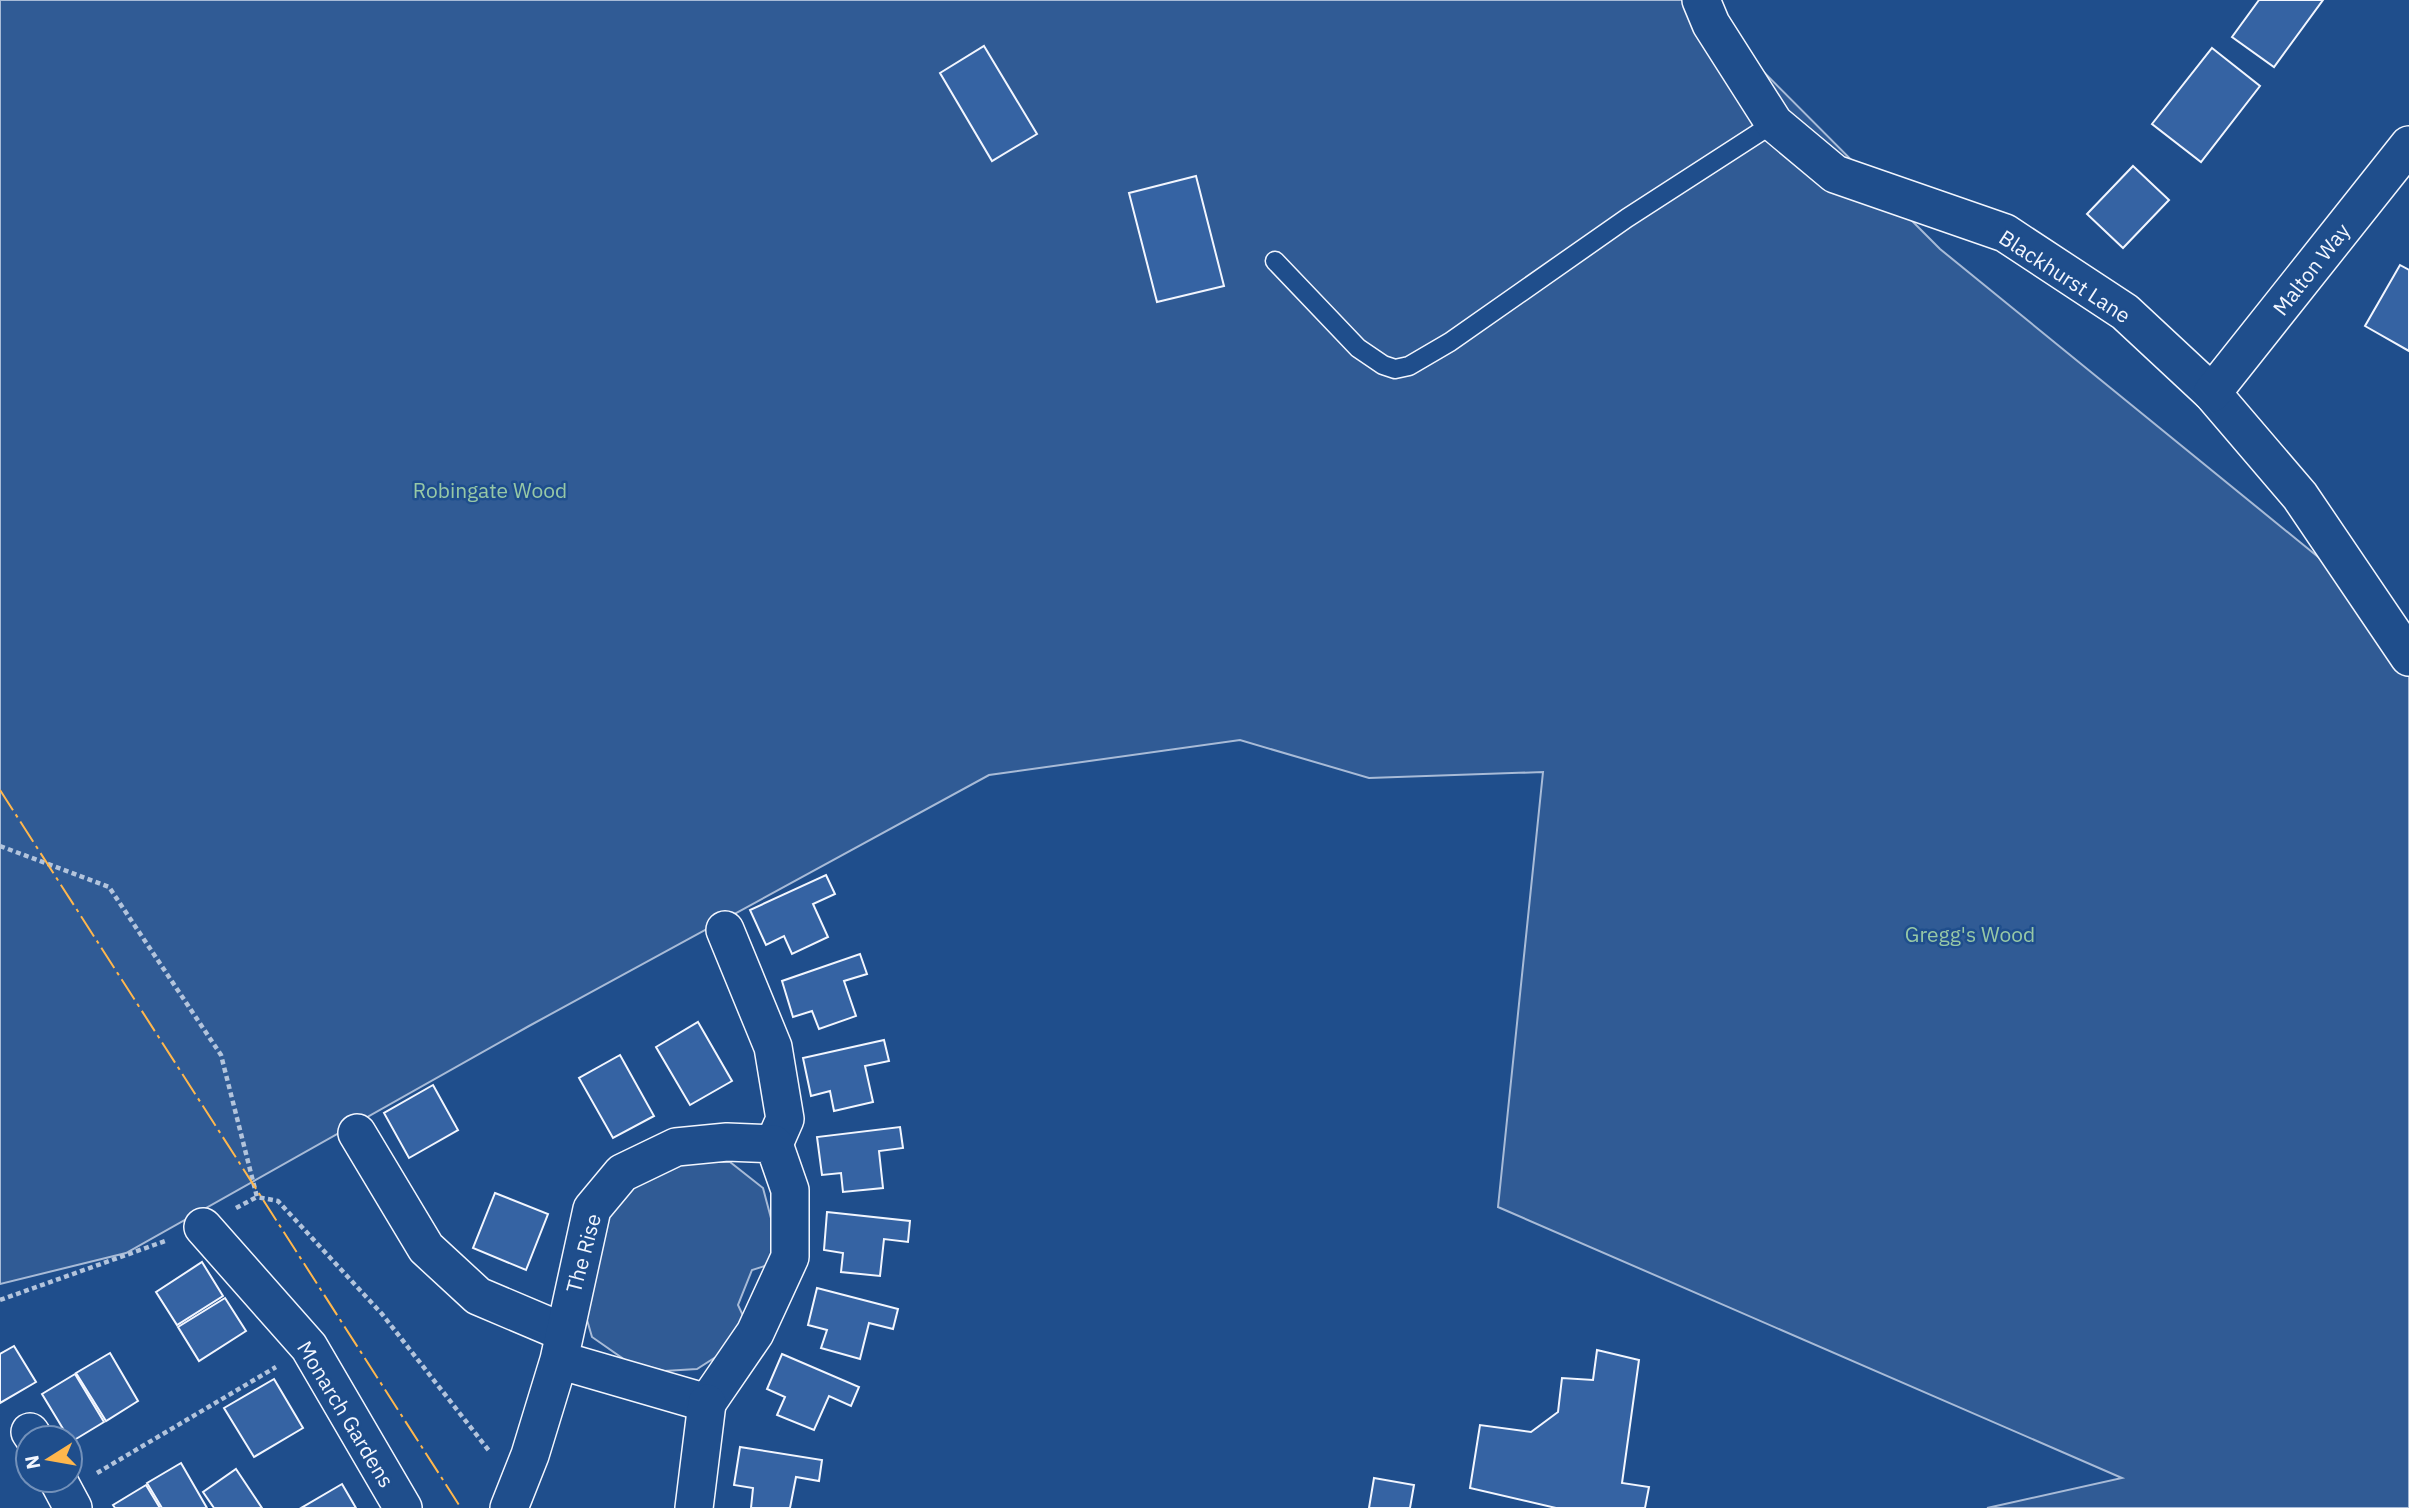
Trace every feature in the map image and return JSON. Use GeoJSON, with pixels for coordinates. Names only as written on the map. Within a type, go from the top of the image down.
{"type":"FeatureCollection","features":[{"type":"Feature","properties":{"kind":"street","name":"Blackhurst Lane"},"geometry":{"type":"LineString","coordinates":[[1701,0],[1711,24],[1774,123],[1835,174],[2005,233],[2125,312],[2212,393],[2300,496],[2409,657]]}},
{"type":"Feature","properties":{"kind":"street","name":"Malton Way"},"geometry":{"type":"LineString","coordinates":[[2212,393],[2409,145]]}},
{"type":"Feature","properties":{"kind":"street"},"geometry":{"type":"LineString","coordinates":[[694,1508],[707,1403],[755,1333],[790,1257],[790,1190],[774,1144],[785,1119],[773,1047],[725,930]]}},
{"type":"Feature","properties":{"kind":"street"},"geometry":{"type":"LineString","coordinates":[[357,1133],[426,1248],[478,1296],[561,1346],[707,1403]]}},
{"type":"Feature","properties":{"kind":"street","name":"The Rise"},"geometry":{"type":"LineString","coordinates":[[514,1498],[561,1346],[592,1209],[622,1173],[676,1147],[727,1142],[774,1144]]}},
{"type":"Feature","properties":{"kind":"street","name":"Monarch Gardens"},"geometry":{"type":"LineString","coordinates":[[203,1227],[309,1347],[403,1508]]}},
{"type":"Feature","properties":{"kind":"lane"},"geometry":{"type":"LineString","coordinates":[[1275,261],[1358,348],[1383,365],[1395,369],[1409,366],[1450,342],[1616,225],[1774,123]]}},
{"type":"Feature","properties":{"kind":"path"},"geometry":{"type":"LineString","coordinates":[[0,846],[109,887],[221,1055],[257,1197]]}},
{"type":"Feature","properties":{"kind":"path"},"geometry":{"type":"LineString","coordinates":[[0,1300],[203,1227],[257,1197],[278,1201],[382,1314],[514,1498]]}},
{"type":"Feature","properties":{"kind":"path"},"geometry":{"type":"LineString","coordinates":[[59,1497],[309,1347]]}},
{"type":"Feature","properties":{"kind":"green space","name":"Robingate Wood"},"geometry":{"type":"Polygon","coordinates":[[[0,0],[1692,0],[1940,249],[2409,631],[2409,1508],[1987,1508],[2122,1478],[1498,1207],[1543,772],[1369,778],[1240,740],[989,775],[529,1026],[126,1253],[0,1284],[0,0]]]}},
{"type":"Feature","properties":{"kind":"green space"},"geometry":{"type":"Polygon","coordinates":[[[679,1162],[730,1162],[763,1188],[776,1237],[771,1264],[752,1270],[738,1305],[746,1322],[722,1353],[697,1369],[664,1371],[628,1362],[592,1337],[585,1313],[606,1215],[630,1182],[679,1162]]]}},
{"type":"Feature","properties":{"kind":"building"},"geometry":{"type":"Polygon","coordinates":[[[2259,0],[2323,0],[2274,67],[2232,37],[2259,0]]]}},
{"type":"Feature","properties":{"kind":"building"},"geometry":{"type":"Polygon","coordinates":[[[984,46],[1037,134],[992,161],[940,73],[984,46]]]}},
{"type":"Feature","properties":{"kind":"building"},"geometry":{"type":"Polygon","coordinates":[[[2212,48],[2260,86],[2201,162],[2152,124],[2212,48]]]}},
{"type":"Feature","properties":{"kind":"building"},"geometry":{"type":"Polygon","coordinates":[[[2133,166],[2169,200],[2123,248],[2087,214],[2133,166]]]}},
{"type":"Feature","properties":{"kind":"building"},"geometry":{"type":"Polygon","coordinates":[[[1196,176],[1224,286],[1157,302],[1129,193],[1196,176]]]}},
{"type":"Feature","properties":{"kind":"building"},"geometry":{"type":"Polygon","coordinates":[[[2400,265],[2409,270],[2409,351],[2365,326],[2400,265]]]}},
{"type":"Feature","properties":{"kind":"building"},"geometry":{"type":"Polygon","coordinates":[[[826,875],[835,894],[813,904],[828,937],[792,954],[784,936],[766,945],[750,910],[826,875]]]}},
{"type":"Feature","properties":{"kind":"building"},"geometry":{"type":"Polygon","coordinates":[[[860,954],[867,974],[844,981],[856,1016],[819,1029],[812,1011],[793,1017],[782,981],[860,954]]]}},
{"type":"Feature","properties":{"kind":"building"},"geometry":{"type":"Polygon","coordinates":[[[698,1022],[732,1081],[690,1105],[656,1047],[698,1022]]]}},
{"type":"Feature","properties":{"kind":"building"},"geometry":{"type":"Polygon","coordinates":[[[884,1040],[889,1061],[865,1066],[873,1102],[834,1111],[830,1091],[811,1096],[803,1058],[884,1040]]]}},
{"type":"Feature","properties":{"kind":"building"},"geometry":{"type":"Polygon","coordinates":[[[620,1055],[654,1116],[613,1138],[579,1078],[620,1055]]]}},
{"type":"Feature","properties":{"kind":"building"},"geometry":{"type":"Polygon","coordinates":[[[433,1085],[458,1130],[409,1158],[384,1113],[433,1085]]]}},
{"type":"Feature","properties":{"kind":"building"},"geometry":{"type":"Polygon","coordinates":[[[900,1127],[903,1148],[879,1151],[883,1188],[843,1192],[841,1173],[822,1175],[817,1137],[900,1127]]]}},
{"type":"Feature","properties":{"kind":"building"},"geometry":{"type":"Polygon","coordinates":[[[495,1193],[548,1214],[526,1270],[473,1248],[495,1193]]]}},
{"type":"Feature","properties":{"kind":"building"},"geometry":{"type":"Polygon","coordinates":[[[827,1212],[910,1221],[908,1242],[884,1239],[880,1276],[841,1272],[843,1253],[824,1250],[827,1212]]]}},
{"type":"Feature","properties":{"kind":"building"},"geometry":{"type":"Polygon","coordinates":[[[202,1262],[223,1296],[177,1325],[156,1292],[202,1262]]]}},
{"type":"Feature","properties":{"kind":"building"},"geometry":{"type":"Polygon","coordinates":[[[817,1288],[898,1309],[893,1329],[869,1323],[860,1359],[821,1348],[827,1330],[808,1325],[817,1288]]]}},
{"type":"Feature","properties":{"kind":"building"},"geometry":{"type":"Polygon","coordinates":[[[225,1298],[246,1331],[199,1361],[178,1327],[225,1298]]]}},
{"type":"Feature","properties":{"kind":"building"},"geometry":{"type":"Polygon","coordinates":[[[14,1346],[36,1382],[0,1403],[0,1354],[14,1346]]]}},
{"type":"Feature","properties":{"kind":"building"},"geometry":{"type":"Polygon","coordinates":[[[1597,1350],[1639,1360],[1622,1483],[1649,1487],[1645,1508],[1556,1508],[1470,1488],[1480,1425],[1531,1432],[1558,1412],[1562,1378],[1593,1380],[1597,1350]]]}},
{"type":"Feature","properties":{"kind":"building"},"geometry":{"type":"Polygon","coordinates":[[[110,1353],[138,1401],[106,1421],[76,1373],[110,1353]]]}},
{"type":"Feature","properties":{"kind":"building"},"geometry":{"type":"Polygon","coordinates":[[[782,1354],[859,1387],[851,1406],[829,1396],[814,1430],[777,1415],[785,1397],[767,1389],[782,1354]]]}},
{"type":"Feature","properties":{"kind":"building"},"geometry":{"type":"Polygon","coordinates":[[[75,1374],[104,1422],[84,1434],[84,1424],[60,1424],[42,1394],[75,1374]]]}},
{"type":"Feature","properties":{"kind":"building"},"geometry":{"type":"Polygon","coordinates":[[[274,1379],[303,1428],[254,1457],[224,1408],[274,1379]]]}},
{"type":"Feature","properties":{"kind":"building"},"geometry":{"type":"Polygon","coordinates":[[[740,1447],[822,1460],[819,1481],[796,1477],[790,1508],[751,1508],[753,1488],[734,1485],[740,1447]]]}},
{"type":"Feature","properties":{"kind":"building"},"geometry":{"type":"Polygon","coordinates":[[[181,1463],[207,1508],[162,1508],[147,1483],[181,1463]]]}},
{"type":"Feature","properties":{"kind":"building"},"geometry":{"type":"Polygon","coordinates":[[[236,1469],[262,1508],[214,1508],[203,1492],[236,1469]]]}},
{"type":"Feature","properties":{"kind":"building"},"geometry":{"type":"Polygon","coordinates":[[[1374,1478],[1414,1485],[1410,1508],[1369,1508],[1374,1478]]]}},
{"type":"Feature","properties":{"kind":"building"},"geometry":{"type":"Polygon","coordinates":[[[342,1484],[356,1508],[301,1508],[342,1484]]]}},
{"type":"Feature","properties":{"kind":"building"},"geometry":{"type":"Polygon","coordinates":[[[146,1485],[160,1508],[115,1508],[113,1505],[146,1485]]]}},
{"type":"Feature","properties":{"kind":"power"},"geometry":{"type":"LineString","coordinates":[[0,790],[461,1508]]}},
{"type":"Feature","properties":{"kind":"park label","name":"Gregg's Wood"},"geometry":{"type":"Point","coordinates":[1970,934]}}]}
